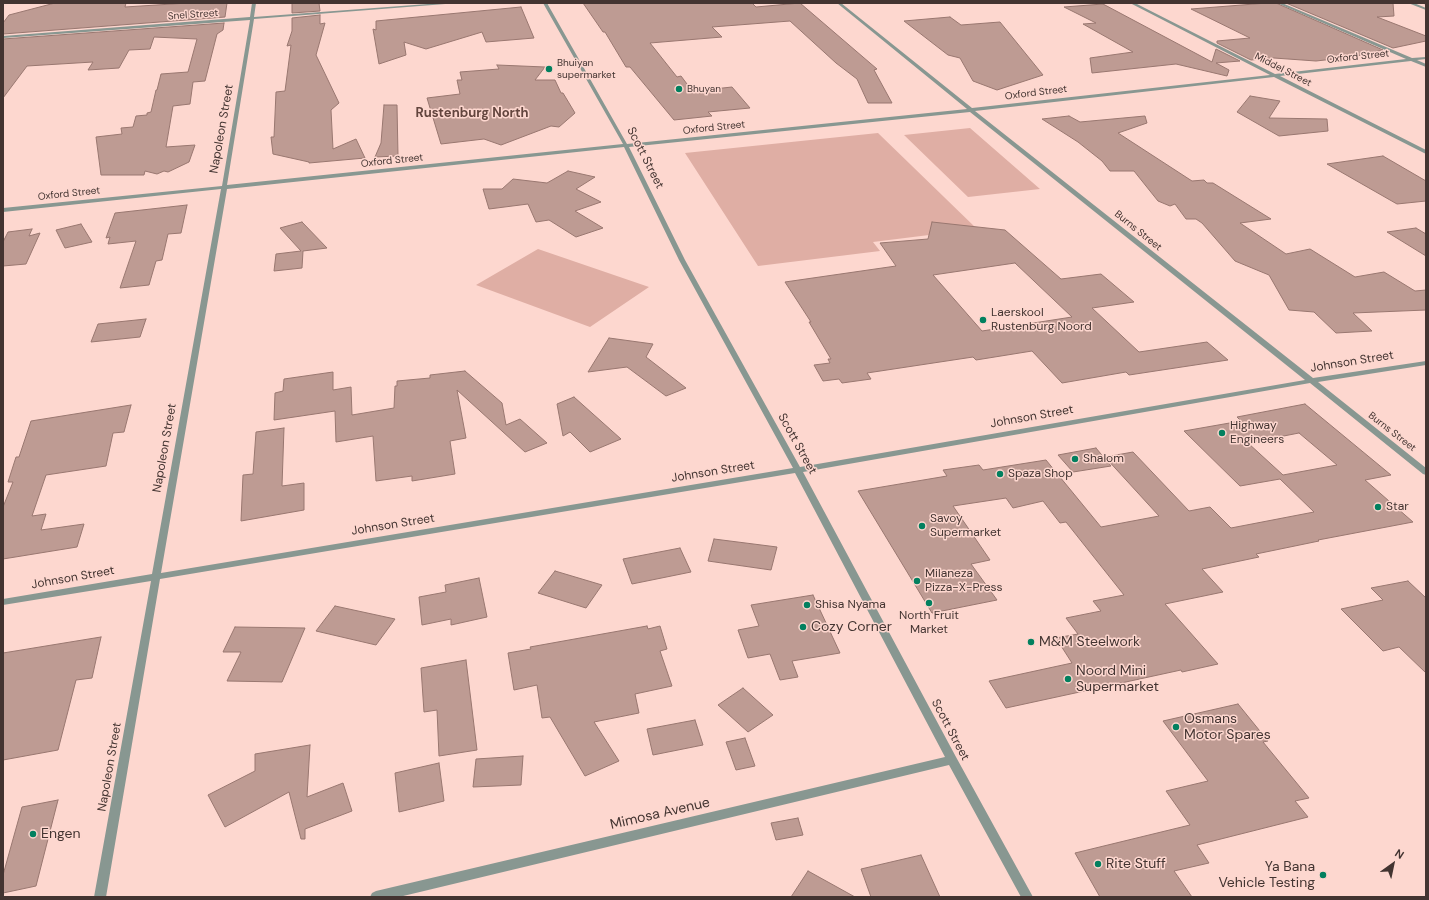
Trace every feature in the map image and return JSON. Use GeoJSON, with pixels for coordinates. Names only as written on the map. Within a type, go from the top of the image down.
{"type":"FeatureCollection","features":[{"type":"Feature","properties":{"kind":"street","name":"Napoleon Street"},"geometry":{"type":"LineString","coordinates":[[100,897],[224,188],[254,3]]}},
{"type":"Feature","properties":{"kind":"street","name":"Snel Street"},"geometry":{"type":"LineString","coordinates":[[3,37],[456,3]]}},
{"type":"Feature","properties":{"kind":"street","name":"Scott Street"},"geometry":{"type":"LineString","coordinates":[[545,3],[626,146],[682,260],[798,470],[952,760],[1027,897]]}},
{"type":"Feature","properties":{"kind":"street","name":"Burns Street"},"geometry":{"type":"LineString","coordinates":[[839,3],[1310,381],[1426,472]]}},
{"type":"Feature","properties":{"kind":"street","name":"Middel Street"},"geometry":{"type":"LineString","coordinates":[[1132,3],[1426,152]]}},
{"type":"Feature","properties":{"kind":"street"},"geometry":{"type":"LineString","coordinates":[[1279,3],[1426,66]]}},
{"type":"Feature","properties":{"kind":"street"},"geometry":{"type":"LineString","coordinates":[[1410,3],[1426,9]]}},
{"type":"Feature","properties":{"kind":"street","name":"Oxford Street"},"geometry":{"type":"LineString","coordinates":[[3,210],[971,110],[1426,58]]}},
{"type":"Feature","properties":{"kind":"street","name":"Johnson Street"},"geometry":{"type":"LineString","coordinates":[[3,602],[798,470],[1310,381],[1426,363]]}},
{"type":"Feature","properties":{"kind":"street","name":"Mimosa Avenue"},"geometry":{"type":"LineString","coordinates":[[376,897],[952,760]]}},
{"type":"Feature","properties":{"kind":"shaded area"},"geometry":{"type":"Polygon","coordinates":[[[970,128],[1040,189],[968,197],[904,135],[970,128]]]}},
{"type":"Feature","properties":{"kind":"shaded area"},"geometry":{"type":"Polygon","coordinates":[[[878,133],[977,229],[873,242],[880,251],[758,266],[685,153],[878,133]]]}},
{"type":"Feature","properties":{"kind":"shaded area"},"geometry":{"type":"Polygon","coordinates":[[[538,249],[649,287],[590,327],[476,285],[538,249]]]}},
{"type":"Feature","properties":{"kind":"building"},"geometry":{"type":"Polygon","coordinates":[[[55,3],[126,3],[125,7],[188,3],[227,3],[225,17],[3,34],[3,23],[9,15],[55,3]]]}},
{"type":"Feature","properties":{"kind":"building"},"geometry":{"type":"Polygon","coordinates":[[[292,3],[319,3],[320,11],[292,13],[292,3]]]}},
{"type":"Feature","properties":{"kind":"building"},"geometry":{"type":"Polygon","coordinates":[[[583,3],[752,3],[756,7],[800,3],[877,69],[874,70],[892,103],[868,103],[857,79],[836,63],[790,21],[712,27],[722,37],[650,43],[677,77],[681,76],[690,88],[695,91],[732,87],[750,108],[708,112],[712,116],[674,120],[630,67],[626,67],[605,32],[603,32],[583,3]]]}},
{"type":"Feature","properties":{"kind":"building"},"geometry":{"type":"Polygon","coordinates":[[[1276,3],[1383,50],[1352,57],[1316,61],[1274,58],[1251,60],[1217,43],[1217,41],[1250,38],[1191,9],[1276,3]]]}},
{"type":"Feature","properties":{"kind":"building"},"geometry":{"type":"Polygon","coordinates":[[[1286,3],[1393,3],[1394,16],[1377,17],[1426,36],[1426,41],[1393,48],[1286,3]]]}},
{"type":"Feature","properties":{"kind":"building"},"geometry":{"type":"Polygon","coordinates":[[[1103,4],[1212,62],[1216,49],[1240,61],[1216,63],[1229,70],[1227,76],[1176,64],[1092,73],[1090,58],[1133,52],[1083,24],[1096,23],[1064,7],[1103,4]]]}},
{"type":"Feature","properties":{"kind":"building"},"geometry":{"type":"Polygon","coordinates":[[[521,7],[534,38],[486,42],[482,32],[426,49],[404,42],[406,55],[379,64],[373,29],[376,30],[376,21],[521,7]]]}},
{"type":"Feature","properties":{"kind":"building"},"geometry":{"type":"Polygon","coordinates":[[[320,15],[320,24],[325,23],[316,55],[339,103],[331,110],[333,149],[356,139],[365,158],[309,163],[273,154],[271,137],[274,137],[276,92],[285,91],[291,45],[287,46],[292,31],[292,18],[320,15]]]}},
{"type":"Feature","properties":{"kind":"building"},"geometry":{"type":"Polygon","coordinates":[[[950,17],[961,25],[1000,22],[1043,75],[997,90],[973,81],[960,58],[948,55],[904,21],[950,17]]]}},
{"type":"Feature","properties":{"kind":"building"},"geometry":{"type":"Polygon","coordinates":[[[224,23],[223,30],[217,34],[205,81],[193,82],[190,104],[173,106],[166,147],[195,145],[189,162],[168,172],[164,171],[157,174],[145,171],[144,175],[101,175],[96,137],[122,134],[121,128],[133,127],[136,116],[147,115],[147,113],[151,112],[161,74],[188,72],[197,39],[154,37],[150,49],[129,50],[119,68],[88,70],[93,62],[27,66],[3,98],[3,39],[224,23]]]}},
{"type":"Feature","properties":{"kind":"building"},"geometry":{"type":"Polygon","coordinates":[[[497,65],[545,67],[535,80],[555,80],[561,93],[563,93],[575,113],[559,127],[551,126],[501,145],[484,139],[441,144],[427,98],[460,94],[457,80],[462,80],[460,72],[499,69],[497,65]]]}},
{"type":"Feature","properties":{"kind":"building"},"geometry":{"type":"Polygon","coordinates":[[[1250,96],[1280,101],[1269,118],[1327,119],[1328,131],[1279,136],[1237,112],[1250,96]]]}},
{"type":"Feature","properties":{"kind":"building"},"geometry":{"type":"Polygon","coordinates":[[[384,105],[397,105],[398,156],[375,157],[381,143],[384,105]]]}},
{"type":"Feature","properties":{"kind":"building"},"geometry":{"type":"Polygon","coordinates":[[[1069,116],[1080,122],[1145,116],[1147,123],[1118,133],[1192,181],[1204,180],[1207,183],[1213,183],[1271,219],[1240,223],[1286,254],[1310,249],[1355,277],[1384,272],[1415,291],[1426,290],[1426,310],[1353,313],[1372,331],[1336,333],[1314,312],[1289,310],[1269,275],[1235,261],[1202,223],[1196,219],[1186,219],[1175,204],[1170,206],[1158,201],[1134,171],[1110,171],[1102,161],[1078,142],[1042,119],[1069,116]]]}},
{"type":"Feature","properties":{"kind":"building"},"geometry":{"type":"Polygon","coordinates":[[[1383,156],[1426,181],[1426,201],[1397,204],[1327,164],[1383,156]]]}},
{"type":"Feature","properties":{"kind":"building"},"geometry":{"type":"Polygon","coordinates":[[[568,171],[595,177],[576,189],[601,202],[575,211],[603,228],[576,237],[549,220],[536,222],[528,204],[489,209],[483,189],[502,189],[513,179],[547,183],[568,171]]]}},
{"type":"Feature","properties":{"kind":"building"},"geometry":{"type":"Polygon","coordinates":[[[187,205],[181,233],[168,234],[162,260],[156,261],[149,285],[120,288],[136,241],[108,244],[110,237],[106,238],[115,213],[187,205]]]}},
{"type":"Feature","properties":{"kind":"building"},"geometry":{"type":"Polygon","coordinates":[[[302,222],[327,248],[303,251],[302,268],[274,271],[276,254],[301,251],[280,228],[302,222]]]}},
{"type":"Feature","properties":{"kind":"building"},"geometry":{"type":"Polygon","coordinates":[[[932,222],[1005,230],[1061,279],[1101,274],[1134,302],[1092,308],[1139,352],[1207,342],[1228,360],[1129,375],[1126,372],[1062,383],[1032,351],[976,360],[973,357],[867,373],[871,379],[842,383],[839,379],[823,381],[814,365],[830,363],[828,359],[831,359],[809,322],[811,322],[785,282],[896,266],[880,243],[928,239],[932,222]],[[1015,263],[933,275],[982,331],[1072,317],[1015,263]]]}},
{"type":"Feature","properties":{"kind":"building"},"geometry":{"type":"Polygon","coordinates":[[[81,224],[92,242],[65,248],[56,230],[81,224]]]}},
{"type":"Feature","properties":{"kind":"building"},"geometry":{"type":"Polygon","coordinates":[[[1416,228],[1426,234],[1426,256],[1387,232],[1416,228]]]}},
{"type":"Feature","properties":{"kind":"building"},"geometry":{"type":"Polygon","coordinates":[[[32,229],[29,236],[40,233],[26,264],[3,266],[3,242],[8,232],[32,229]]]}},
{"type":"Feature","properties":{"kind":"building"},"geometry":{"type":"Polygon","coordinates":[[[146,319],[140,337],[91,342],[98,324],[146,319]]]}},
{"type":"Feature","properties":{"kind":"building"},"geometry":{"type":"Polygon","coordinates":[[[609,338],[653,344],[646,357],[686,388],[666,396],[627,367],[588,372],[609,338]]]}},
{"type":"Feature","properties":{"kind":"building"},"geometry":{"type":"Polygon","coordinates":[[[465,371],[502,403],[506,425],[520,419],[547,443],[525,452],[457,390],[466,438],[450,441],[455,474],[412,481],[412,476],[376,481],[373,436],[336,442],[335,411],[274,420],[275,393],[283,391],[284,379],[333,372],[333,390],[351,387],[352,415],[394,408],[395,386],[397,386],[397,381],[430,378],[430,375],[465,371]]]}},
{"type":"Feature","properties":{"kind":"building"},"geometry":{"type":"Polygon","coordinates":[[[574,397],[621,439],[590,452],[570,432],[563,436],[557,404],[574,397]]]}},
{"type":"Feature","properties":{"kind":"building"},"geometry":{"type":"Polygon","coordinates":[[[1305,404],[1391,475],[1365,480],[1413,522],[1318,540],[1319,541],[1256,554],[1259,557],[1202,569],[1223,592],[1165,604],[1218,664],[1182,672],[1181,670],[1006,708],[989,681],[1072,663],[1056,638],[1078,634],[1066,618],[1101,611],[1093,601],[1124,595],[1066,522],[1060,523],[1043,501],[1013,508],[1006,498],[953,506],[990,560],[971,564],[997,600],[932,613],[858,491],[947,476],[943,470],[979,465],[983,470],[1046,460],[1101,527],[1159,516],[1105,457],[1133,452],[1189,511],[1210,507],[1231,528],[1314,512],[1280,479],[1240,486],[1184,431],[1241,421],[1237,417],[1305,404]],[[1299,433],[1248,443],[1283,475],[1337,465],[1299,433]]]}},
{"type":"Feature","properties":{"kind":"building"},"geometry":{"type":"Polygon","coordinates":[[[131,405],[124,432],[113,433],[106,466],[46,475],[32,516],[46,514],[41,530],[84,524],[77,547],[3,559],[3,507],[13,482],[8,482],[16,457],[19,457],[31,421],[131,405]]]}},
{"type":"Feature","properties":{"kind":"building"},"geometry":{"type":"Polygon","coordinates":[[[284,428],[282,486],[304,483],[304,510],[241,521],[243,475],[253,474],[256,432],[284,428]]]}},
{"type":"Feature","properties":{"kind":"building"},"geometry":{"type":"Polygon","coordinates":[[[1096,448],[1111,466],[1073,472],[1058,455],[1096,448]]]}},
{"type":"Feature","properties":{"kind":"building"},"geometry":{"type":"Polygon","coordinates":[[[714,539],[777,547],[771,570],[708,561],[714,539]]]}},
{"type":"Feature","properties":{"kind":"building"},"geometry":{"type":"Polygon","coordinates":[[[680,548],[691,572],[632,584],[623,559],[680,548]]]}},
{"type":"Feature","properties":{"kind":"building"},"geometry":{"type":"Polygon","coordinates":[[[555,571],[602,585],[586,608],[538,593],[555,571]]]}},
{"type":"Feature","properties":{"kind":"building"},"geometry":{"type":"Polygon","coordinates":[[[479,578],[487,617],[451,625],[451,619],[422,625],[419,597],[446,592],[445,585],[479,578]]]}},
{"type":"Feature","properties":{"kind":"building"},"geometry":{"type":"Polygon","coordinates":[[[1408,581],[1426,598],[1426,673],[1399,647],[1383,651],[1341,609],[1383,600],[1371,588],[1408,581]]]}},
{"type":"Feature","properties":{"kind":"building"},"geometry":{"type":"Polygon","coordinates":[[[813,595],[840,653],[792,661],[798,677],[780,680],[770,654],[748,658],[738,630],[759,626],[751,605],[813,595]]]}},
{"type":"Feature","properties":{"kind":"building"},"geometry":{"type":"Polygon","coordinates":[[[335,606],[395,619],[376,645],[316,631],[335,606]]]}},
{"type":"Feature","properties":{"kind":"building"},"geometry":{"type":"Polygon","coordinates":[[[647,626],[648,629],[660,626],[667,649],[660,651],[672,686],[635,694],[639,713],[594,722],[619,761],[585,776],[550,717],[542,718],[537,685],[514,690],[508,653],[531,649],[530,647],[647,626]]]}},
{"type":"Feature","properties":{"kind":"building"},"geometry":{"type":"Polygon","coordinates":[[[235,627],[305,628],[282,682],[227,681],[241,652],[223,652],[235,627]]]}},
{"type":"Feature","properties":{"kind":"building"},"geometry":{"type":"Polygon","coordinates":[[[101,637],[92,678],[76,680],[58,750],[3,760],[3,653],[101,637]]]}},
{"type":"Feature","properties":{"kind":"building"},"geometry":{"type":"Polygon","coordinates":[[[466,660],[477,750],[439,756],[437,710],[424,712],[421,668],[466,660]]]}},
{"type":"Feature","properties":{"kind":"building"},"geometry":{"type":"Polygon","coordinates":[[[743,688],[773,715],[748,732],[718,705],[743,688]]]}},
{"type":"Feature","properties":{"kind":"building"},"geometry":{"type":"Polygon","coordinates":[[[1238,704],[1268,741],[1263,742],[1309,798],[1295,801],[1308,817],[1197,845],[1209,863],[1174,871],[1192,897],[1100,897],[1075,853],[1190,825],[1166,791],[1208,781],[1163,721],[1238,704]]]}},
{"type":"Feature","properties":{"kind":"building"},"geometry":{"type":"Polygon","coordinates":[[[695,720],[703,745],[653,755],[647,729],[695,720]]]}},
{"type":"Feature","properties":{"kind":"building"},"geometry":{"type":"Polygon","coordinates":[[[745,738],[755,766],[736,770],[726,742],[745,738]]]}},
{"type":"Feature","properties":{"kind":"building"},"geometry":{"type":"Polygon","coordinates":[[[310,745],[307,797],[343,783],[352,811],[305,829],[305,839],[301,839],[289,792],[225,827],[208,795],[255,771],[255,754],[310,745]]]}},
{"type":"Feature","properties":{"kind":"building"},"geometry":{"type":"Polygon","coordinates":[[[523,756],[521,785],[473,787],[476,759],[523,756]]]}},
{"type":"Feature","properties":{"kind":"building"},"geometry":{"type":"Polygon","coordinates":[[[439,763],[444,801],[399,812],[395,773],[439,763]]]}},
{"type":"Feature","properties":{"kind":"building"},"geometry":{"type":"Polygon","coordinates":[[[58,800],[36,886],[3,893],[3,875],[22,807],[58,800]]]}},
{"type":"Feature","properties":{"kind":"building"},"geometry":{"type":"Polygon","coordinates":[[[798,818],[803,835],[776,840],[771,823],[798,818]]]}},
{"type":"Feature","properties":{"kind":"building"},"geometry":{"type":"Polygon","coordinates":[[[921,855],[940,897],[871,897],[861,869],[921,855]]]}},
{"type":"Feature","properties":{"kind":"building"},"geometry":{"type":"Polygon","coordinates":[[[808,871],[855,897],[791,897],[808,871]]]}},
{"type":"Feature","properties":{"kind":"place","name":"Bhuiyan supermarket"},"geometry":{"type":"Point","coordinates":[549,69]}},
{"type":"Feature","properties":{"kind":"place","name":"Bhuyan"},"geometry":{"type":"Point","coordinates":[679,89]}},
{"type":"Feature","properties":{"kind":"place","name":"Laerskool Rustenburg Noord"},"geometry":{"type":"Point","coordinates":[983,320]}},
{"type":"Feature","properties":{"kind":"place","name":"Highway Engineers"},"geometry":{"type":"Point","coordinates":[1222,433]}},
{"type":"Feature","properties":{"kind":"place","name":"Shalom"},"geometry":{"type":"Point","coordinates":[1075,459]}},
{"type":"Feature","properties":{"kind":"place","name":"Spaza Shop"},"geometry":{"type":"Point","coordinates":[1000,474]}},
{"type":"Feature","properties":{"kind":"place","name":"Star"},"geometry":{"type":"Point","coordinates":[1378,507]}},
{"type":"Feature","properties":{"kind":"place","name":"Savoy Supermarket"},"geometry":{"type":"Point","coordinates":[922,526]}},
{"type":"Feature","properties":{"kind":"place","name":"Milaneza Pizza-X-Press"},"geometry":{"type":"Point","coordinates":[917,581]}},
{"type":"Feature","properties":{"kind":"place","name":"North Fruit Market"},"geometry":{"type":"Point","coordinates":[929,603]}},
{"type":"Feature","properties":{"kind":"place","name":"Shisa Nyama"},"geometry":{"type":"Point","coordinates":[807,605]}},
{"type":"Feature","properties":{"kind":"place","name":"Cozy Corner"},"geometry":{"type":"Point","coordinates":[803,627]}},
{"type":"Feature","properties":{"kind":"place","name":"M&M Steelwork"},"geometry":{"type":"Point","coordinates":[1031,642]}},
{"type":"Feature","properties":{"kind":"place","name":"Noord Mini Supermarket"},"geometry":{"type":"Point","coordinates":[1068,679]}},
{"type":"Feature","properties":{"kind":"place","name":"Osmans Motor Spares"},"geometry":{"type":"Point","coordinates":[1176,727]}},
{"type":"Feature","properties":{"kind":"place","name":"Engen"},"geometry":{"type":"Point","coordinates":[33,834]}},
{"type":"Feature","properties":{"kind":"place","name":"Rite Stuff"},"geometry":{"type":"Point","coordinates":[1098,864]}},
{"type":"Feature","properties":{"kind":"place","name":"Ya Bana Vehicle Testing"},"geometry":{"type":"Point","coordinates":[1323,875]}},
{"type":"Feature","properties":{"kind":"district","name":"Rustenburg North"},"geometry":{"type":"Point","coordinates":[472,114]}}]}
